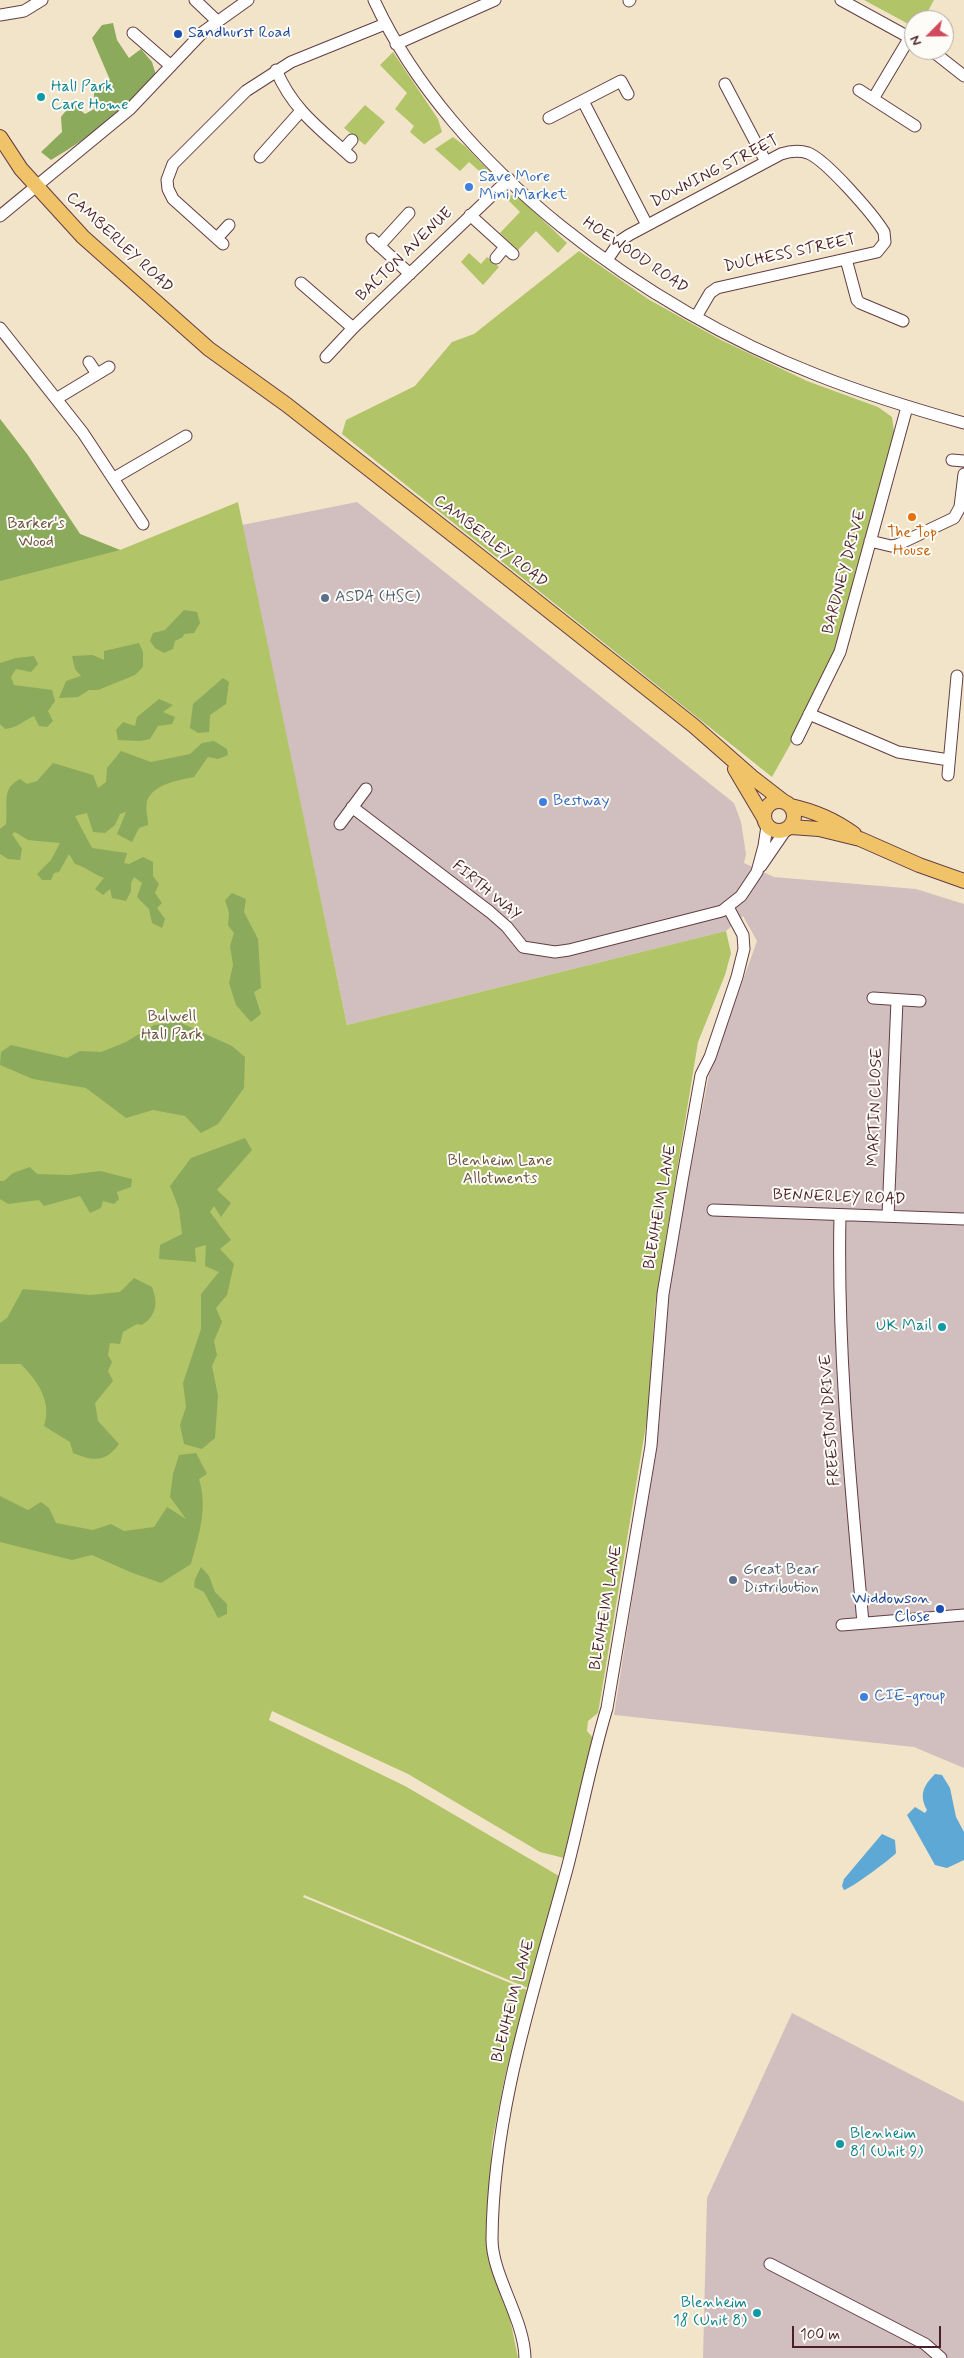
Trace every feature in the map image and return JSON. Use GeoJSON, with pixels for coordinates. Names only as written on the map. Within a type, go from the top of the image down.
{"type":"FeatureCollection","features":[{"type":"Feature","properties":{"kind":"main road"},"geometry":{"type":"LineString","coordinates":[[0,137],[15,162],[36,188]]}},
{"type":"Feature","properties":{"kind":"main road","name":"CAMBERLEY ROAD"},"geometry":{"type":"LineString","coordinates":[[36,188],[83,237],[209,349],[287,405],[467,546],[694,726],[787,804],[815,812],[844,827],[860,839]]}},
{"type":"Feature","properties":{"kind":"main road","name":"CAMBERLEY ROAD"},"geometry":{"type":"LineString","coordinates":[[722,751],[748,788],[765,822]]}},
{"type":"Feature","properties":{"kind":"main road"},"geometry":{"type":"LineString","coordinates":[[774,802],[787,804],[794,817],[788,829],[777,832],[765,822],[767,806],[774,802]]}},
{"type":"Feature","properties":{"kind":"main road","name":"CAMBERLEY ROAD"},"geometry":{"type":"LineString","coordinates":[[788,829],[819,829],[860,839],[919,865],[964,881]]}},
{"type":"Feature","properties":{"kind":"street"},"geometry":{"type":"LineString","coordinates":[[0,15],[24,10],[42,0]]}},
{"type":"Feature","properties":{"kind":"street"},"geometry":{"type":"LineString","coordinates":[[195,0],[216,20]]}},
{"type":"Feature","properties":{"kind":"street"},"geometry":{"type":"LineString","coordinates":[[0,216],[111,126],[216,20],[248,0]]}},
{"type":"Feature","properties":{"kind":"street","name":"HOEWOOD ROAD"},"geometry":{"type":"LineString","coordinates":[[374,0],[396,44],[446,114],[508,178],[560,224],[607,260],[655,293],[696,317],[767,353],[808,371],[907,407],[964,424]]}},
{"type":"Feature","properties":{"kind":"street"},"geometry":{"type":"LineString","coordinates":[[396,44],[495,0]]}},
{"type":"Feature","properties":{"kind":"street"},"geometry":{"type":"LineString","coordinates":[[841,0],[904,34]]}},
{"type":"Feature","properties":{"kind":"street"},"geometry":{"type":"LineString","coordinates":[[229,225],[220,241],[173,199],[168,190],[167,180],[173,164],[246,91],[276,70],[385,24]]}},
{"type":"Feature","properties":{"kind":"street"},"geometry":{"type":"LineString","coordinates":[[132,32],[171,66]]}},
{"type":"Feature","properties":{"kind":"street"},"geometry":{"type":"LineString","coordinates":[[873,99],[904,51]]}},
{"type":"Feature","properties":{"kind":"street"},"geometry":{"type":"LineString","coordinates":[[944,60],[964,76]]}},
{"type":"Feature","properties":{"kind":"street"},"geometry":{"type":"LineString","coordinates":[[276,70],[286,92],[300,112],[347,153],[352,140]]}},
{"type":"Feature","properties":{"kind":"street"},"geometry":{"type":"LineString","coordinates":[[549,118],[621,81],[628,94]]}},
{"type":"Feature","properties":{"kind":"street"},"geometry":{"type":"LineString","coordinates":[[859,90],[915,126]]}},
{"type":"Feature","properties":{"kind":"street"},"geometry":{"type":"LineString","coordinates":[[724,91],[766,162]]}},
{"type":"Feature","properties":{"kind":"street"},"geometry":{"type":"LineString","coordinates":[[583,101],[647,226]]}},
{"type":"Feature","properties":{"kind":"street"},"geometry":{"type":"LineString","coordinates":[[260,157],[300,112]]}},
{"type":"Feature","properties":{"kind":"street","name":"DOWNING STREET"},"geometry":{"type":"LineString","coordinates":[[607,260],[620,241],[781,154],[796,151],[807,152],[824,163],[884,232],[884,242],[877,252]]}},
{"type":"Feature","properties":{"kind":"street","name":"BACTON AVENUE"},"geometry":{"type":"LineString","coordinates":[[326,357],[353,328],[508,178]]}},
{"type":"Feature","properties":{"kind":"street"},"geometry":{"type":"LineString","coordinates":[[409,213],[395,219],[375,243],[410,274]]}},
{"type":"Feature","properties":{"kind":"street"},"geometry":{"type":"LineString","coordinates":[[470,216],[509,251],[496,258]]}},
{"type":"Feature","properties":{"kind":"street","name":"DUCHESS STREET"},"geometry":{"type":"LineString","coordinates":[[696,317],[710,293],[717,288],[877,252]]}},
{"type":"Feature","properties":{"kind":"street"},"geometry":{"type":"LineString","coordinates":[[846,259],[856,300],[903,321]]}},
{"type":"Feature","properties":{"kind":"street"},"geometry":{"type":"LineString","coordinates":[[303,290],[353,328]]}},
{"type":"Feature","properties":{"kind":"street"},"geometry":{"type":"LineString","coordinates":[[0,328],[83,433],[143,524]]}},
{"type":"Feature","properties":{"kind":"street"},"geometry":{"type":"LineString","coordinates":[[89,362],[97,374]]}},
{"type":"Feature","properties":{"kind":"street"},"geometry":{"type":"LineString","coordinates":[[56,399],[109,367]]}},
{"type":"Feature","properties":{"kind":"street","name":"BARDNEY DRIVE"},"geometry":{"type":"LineString","coordinates":[[797,739],[840,652],[907,407]]}},
{"type":"Feature","properties":{"kind":"street"},"geometry":{"type":"LineString","coordinates":[[114,478],[173,450],[186,436]]}},
{"type":"Feature","properties":{"kind":"street"},"geometry":{"type":"LineString","coordinates":[[952,460],[964,461]]}},
{"type":"Feature","properties":{"kind":"street"},"geometry":{"type":"LineString","coordinates":[[870,541],[891,546],[897,545],[954,518],[960,507],[964,474]]}},
{"type":"Feature","properties":{"kind":"street"},"geometry":{"type":"LineString","coordinates":[[124,519],[135,512]]}},
{"type":"Feature","properties":{"kind":"street"},"geometry":{"type":"LineString","coordinates":[[948,775],[957,676]]}},
{"type":"Feature","properties":{"kind":"street"},"geometry":{"type":"LineString","coordinates":[[810,714],[898,752],[949,760]]}},
{"type":"Feature","properties":{"kind":"street"},"geometry":{"type":"LineString","coordinates":[[340,824],[366,789]]}},
{"type":"Feature","properties":{"kind":"street","name":"FIRTH WAY"},"geometry":{"type":"LineString","coordinates":[[352,807],[490,912],[507,927],[523,947],[555,952],[569,950],[716,914],[728,907]]}},
{"type":"Feature","properties":{"kind":"street"},"geometry":{"type":"LineString","coordinates":[[756,872],[764,846],[765,822]]}},
{"type":"Feature","properties":{"kind":"street"},"geometry":{"type":"LineString","coordinates":[[728,907],[741,896],[756,872],[788,829]]}},
{"type":"Feature","properties":{"kind":"street","name":"BLENHEIM LANE"},"geometry":{"type":"LineString","coordinates":[[525,2358],[522,2332],[495,2257],[492,2241],[495,2182],[502,2119],[529,2001],[567,1868],[596,1745],[607,1708],[651,1446],[663,1294],[682,1180],[701,1075],[710,1057],[738,977],[744,949],[743,936],[728,907]]}},
{"type":"Feature","properties":{"kind":"street"},"geometry":{"type":"LineString","coordinates":[[873,998],[920,1001]]}},
{"type":"Feature","properties":{"kind":"street","name":"MARTIN CLOSE"},"geometry":{"type":"LineString","coordinates":[[888,1216],[897,1000]]}},
{"type":"Feature","properties":{"kind":"street","name":"BENNERLEY ROAD"},"geometry":{"type":"LineString","coordinates":[[713,1210],[964,1219]]}},
{"type":"Feature","properties":{"kind":"street","name":"FREESTON DRIVE"},"geometry":{"type":"LineString","coordinates":[[840,1215],[839,1282],[842,1357],[863,1623]]}},
{"type":"Feature","properties":{"kind":"street"},"geometry":{"type":"LineString","coordinates":[[842,1625],[964,1615]]}},
{"type":"Feature","properties":{"kind":"street"},"geometry":{"type":"LineString","coordinates":[[770,2264],[925,2344],[941,2358]]}},
{"type":"Feature","properties":{"kind":"shaded area"},"geometry":{"type":"Polygon","coordinates":[[[357,502],[734,803],[741,822],[746,854],[744,863],[774,877],[916,889],[964,904],[964,1768],[914,1747],[614,1715],[659,1426],[666,1306],[682,1211],[709,1075],[757,941],[743,916],[726,931],[347,1025],[242,525],[357,502]]]}},
{"type":"Feature","properties":{"kind":"shaded area"},"geometry":{"type":"Polygon","coordinates":[[[792,2013],[964,2102],[964,2358],[703,2358],[707,2198],[792,2013]]]}},
{"type":"Feature","properties":{"kind":"green space"},"geometry":{"type":"Polygon","coordinates":[[[864,0],[934,0],[928,10],[904,10],[904,22],[864,0]]]}},
{"type":"Feature","properties":{"kind":"green space"},"geometry":{"type":"Polygon","coordinates":[[[113,23],[117,40],[129,58],[141,49],[152,62],[156,75],[106,121],[80,142],[51,160],[41,152],[62,132],[61,117],[72,103],[85,114],[94,109],[94,90],[110,80],[92,38],[102,25],[113,23]]]}},
{"type":"Feature","properties":{"kind":"green space"},"geometry":{"type":"Polygon","coordinates":[[[393,52],[438,119],[442,132],[424,144],[410,132],[414,126],[395,109],[407,93],[380,65],[393,52]]]}},
{"type":"Feature","properties":{"kind":"green space"},"geometry":{"type":"Polygon","coordinates":[[[365,105],[385,122],[365,145],[344,128],[365,105]]]}},
{"type":"Feature","properties":{"kind":"green space"},"geometry":{"type":"Polygon","coordinates":[[[453,137],[466,147],[490,172],[486,177],[469,162],[460,171],[435,149],[453,137]]]}},
{"type":"Feature","properties":{"kind":"green space"},"geometry":{"type":"Polygon","coordinates":[[[513,195],[523,201],[567,243],[558,253],[536,231],[518,250],[500,233],[520,212],[504,196],[513,195]]]}},
{"type":"Feature","properties":{"kind":"green space"},"geometry":{"type":"Polygon","coordinates":[[[579,251],[648,299],[721,340],[807,381],[878,407],[892,417],[894,432],[836,647],[809,711],[772,777],[342,434],[346,420],[415,386],[452,342],[474,334],[579,251]]]}},
{"type":"Feature","properties":{"kind":"green space"},"geometry":{"type":"Polygon","coordinates":[[[469,253],[481,264],[487,257],[499,267],[483,285],[461,262],[469,253]]]}},
{"type":"Feature","properties":{"kind":"green space"},"geometry":{"type":"Polygon","coordinates":[[[0,419],[27,454],[80,534],[120,550],[238,502],[347,1025],[726,931],[731,953],[725,975],[698,1042],[655,1305],[648,1413],[598,1713],[588,1721],[587,1731],[593,1738],[564,1858],[540,1852],[408,1774],[272,1711],[269,1720],[405,1786],[559,1876],[528,1988],[304,1895],[303,1897],[527,1990],[505,2076],[492,2142],[488,2217],[489,2252],[509,2314],[518,2358],[0,2358],[0,419]]]}},
{"type":"Feature","properties":{"kind":"green space","name":"Barker's Wood"},"geometry":{"type":"Polygon","coordinates":[[[0,419],[27,454],[80,534],[120,550],[0,581],[0,419]]]}},
{"type":"Feature","properties":{"kind":"green space"},"geometry":{"type":"Polygon","coordinates":[[[184,610],[197,612],[200,623],[194,633],[184,634],[183,637],[175,641],[173,649],[164,653],[155,648],[150,641],[153,633],[165,630],[184,610]]]}},
{"type":"Feature","properties":{"kind":"green space"},"geometry":{"type":"Polygon","coordinates":[[[139,643],[143,652],[143,667],[135,675],[98,690],[89,690],[78,697],[59,698],[66,681],[81,676],[75,669],[72,656],[93,655],[104,660],[104,651],[139,643]]]}},
{"type":"Feature","properties":{"kind":"green space"},"geometry":{"type":"Polygon","coordinates":[[[34,656],[38,664],[31,672],[16,669],[11,677],[14,685],[52,690],[55,701],[48,711],[53,721],[47,727],[39,726],[34,716],[17,726],[5,729],[0,724],[0,663],[16,658],[34,656]]]}},
{"type":"Feature","properties":{"kind":"green space"},"geometry":{"type":"Polygon","coordinates":[[[223,678],[229,682],[226,704],[210,715],[209,732],[198,733],[190,728],[193,704],[223,678]]]}},
{"type":"Feature","properties":{"kind":"green space"},"geometry":{"type":"Polygon","coordinates":[[[159,699],[173,705],[163,712],[175,717],[172,724],[158,726],[150,739],[140,741],[118,740],[116,730],[123,722],[135,726],[137,717],[159,699]]]}},
{"type":"Feature","properties":{"kind":"green space"},"geometry":{"type":"Polygon","coordinates":[[[214,741],[227,749],[228,755],[218,759],[208,757],[194,777],[167,784],[155,790],[147,801],[148,825],[139,828],[132,842],[117,834],[126,812],[120,814],[115,825],[105,833],[93,832],[87,813],[75,816],[92,848],[127,853],[124,863],[129,864],[143,857],[153,862],[153,876],[159,884],[155,893],[162,903],[157,908],[165,919],[162,928],[152,923],[149,909],[137,897],[142,883],[134,877],[131,883],[131,891],[126,901],[112,898],[110,889],[103,895],[95,889],[104,878],[75,864],[69,854],[59,872],[54,873],[51,880],[42,880],[37,874],[51,860],[60,843],[28,840],[15,832],[12,834],[22,849],[20,860],[8,859],[0,854],[0,829],[6,824],[8,793],[14,783],[20,779],[27,784],[37,781],[53,763],[93,775],[98,788],[106,782],[107,768],[121,751],[151,762],[190,754],[202,743],[214,741]]]}},
{"type":"Feature","properties":{"kind":"green space"},"geometry":{"type":"Polygon","coordinates":[[[232,893],[246,899],[244,912],[258,939],[261,988],[254,992],[261,1014],[251,1022],[236,1005],[229,983],[233,965],[230,946],[234,933],[228,925],[229,913],[225,900],[232,893]]]}},
{"type":"Feature","properties":{"kind":"green space","name":"Bulwell Hall Park"},"geometry":{"type":"Polygon","coordinates":[[[179,1022],[232,1046],[245,1057],[244,1088],[218,1124],[201,1133],[185,1116],[153,1110],[126,1118],[86,1088],[33,1079],[0,1065],[1,1052],[11,1045],[67,1058],[80,1051],[101,1052],[126,1042],[154,1025],[179,1022]]]}},
{"type":"Feature","properties":{"kind":"green space"},"geometry":{"type":"Polygon","coordinates":[[[245,1138],[252,1150],[217,1190],[231,1203],[221,1217],[214,1206],[210,1212],[231,1240],[220,1249],[234,1264],[227,1295],[216,1308],[222,1322],[214,1341],[217,1355],[212,1366],[218,1396],[215,1438],[202,1449],[184,1444],[180,1425],[186,1407],[183,1383],[201,1329],[201,1294],[219,1272],[205,1266],[206,1245],[195,1248],[196,1262],[159,1259],[160,1245],[182,1234],[179,1209],[170,1186],[191,1158],[245,1138]]]}},
{"type":"Feature","properties":{"kind":"green space"},"geometry":{"type":"Polygon","coordinates":[[[30,1167],[37,1174],[69,1175],[100,1171],[132,1179],[131,1187],[117,1192],[119,1199],[114,1204],[103,1201],[101,1208],[90,1213],[80,1196],[44,1206],[39,1200],[8,1204],[0,1199],[0,1181],[4,1181],[13,1173],[30,1167]]]}},
{"type":"Feature","properties":{"kind":"green space"},"geometry":{"type":"Polygon","coordinates":[[[134,1278],[152,1287],[155,1308],[151,1317],[142,1325],[137,1324],[123,1332],[120,1344],[110,1343],[108,1355],[112,1362],[108,1371],[113,1381],[95,1403],[98,1421],[119,1444],[109,1455],[98,1459],[87,1458],[73,1453],[70,1442],[44,1426],[46,1417],[45,1400],[38,1385],[21,1364],[0,1364],[0,1323],[7,1318],[23,1289],[90,1295],[120,1292],[134,1278]]]}},
{"type":"Feature","properties":{"kind":"green space"},"geometry":{"type":"Polygon","coordinates":[[[196,1453],[207,1474],[199,1479],[202,1490],[203,1511],[197,1543],[191,1564],[161,1583],[92,1555],[72,1560],[0,1542],[0,1496],[28,1510],[41,1502],[49,1508],[56,1523],[93,1530],[111,1524],[124,1531],[154,1527],[167,1507],[186,1519],[170,1497],[173,1474],[179,1455],[196,1453]]]}},
{"type":"Feature","properties":{"kind":"green space"},"geometry":{"type":"Polygon","coordinates":[[[201,1567],[209,1576],[215,1592],[227,1604],[227,1614],[218,1618],[204,1592],[194,1587],[195,1579],[201,1567]]]}},
{"type":"Feature","properties":{"kind":"water"},"geometry":{"type":"Polygon","coordinates":[[[935,1774],[942,1775],[950,1788],[956,1817],[964,1832],[964,1860],[947,1868],[935,1865],[907,1815],[915,1807],[925,1813],[927,1810],[923,1795],[925,1787],[935,1774]]]}},
{"type":"Feature","properties":{"kind":"water"},"geometry":{"type":"Polygon","coordinates":[[[882,1834],[895,1840],[896,1853],[854,1885],[844,1890],[842,1886],[844,1879],[882,1834]]]}},
{"type":"Feature","properties":{"kind":"place","name":"Sandhurst Road"},"geometry":{"type":"Point","coordinates":[178,34]}},
{"type":"Feature","properties":{"kind":"place","name":"Hall Park Care Home"},"geometry":{"type":"Point","coordinates":[41,97]}},
{"type":"Feature","properties":{"kind":"place","name":"Save More Mini Market"},"geometry":{"type":"Point","coordinates":[469,187]}},
{"type":"Feature","properties":{"kind":"place","name":"The Top House"},"geometry":{"type":"Point","coordinates":[912,517]}},
{"type":"Feature","properties":{"kind":"place","name":"ASDA (HSC)"},"geometry":{"type":"Point","coordinates":[325,598]}},
{"type":"Feature","properties":{"kind":"place","name":"Bestway"},"geometry":{"type":"Point","coordinates":[543,802]}},
{"type":"Feature","properties":{"kind":"place","name":"UK Mail"},"geometry":{"type":"Point","coordinates":[942,1327]}},
{"type":"Feature","properties":{"kind":"place","name":"Great Bear Distribution"},"geometry":{"type":"Point","coordinates":[733,1580]}},
{"type":"Feature","properties":{"kind":"place","name":"Widdowson Close"},"geometry":{"type":"Point","coordinates":[940,1609]}},
{"type":"Feature","properties":{"kind":"place","name":"CIE-group"},"geometry":{"type":"Point","coordinates":[864,1697]}},
{"type":"Feature","properties":{"kind":"place","name":"Blenheim 81 (Unit 9)"},"geometry":{"type":"Point","coordinates":[840,2144]}},
{"type":"Feature","properties":{"kind":"place","name":"Blenheim 18 (Unit 8)"},"geometry":{"type":"Point","coordinates":[757,2313]}},
{"type":"Feature","properties":{"kind":"park label","name":"Blenheim Lane Allotments"},"geometry":{"type":"Point","coordinates":[500,1171]}}]}
